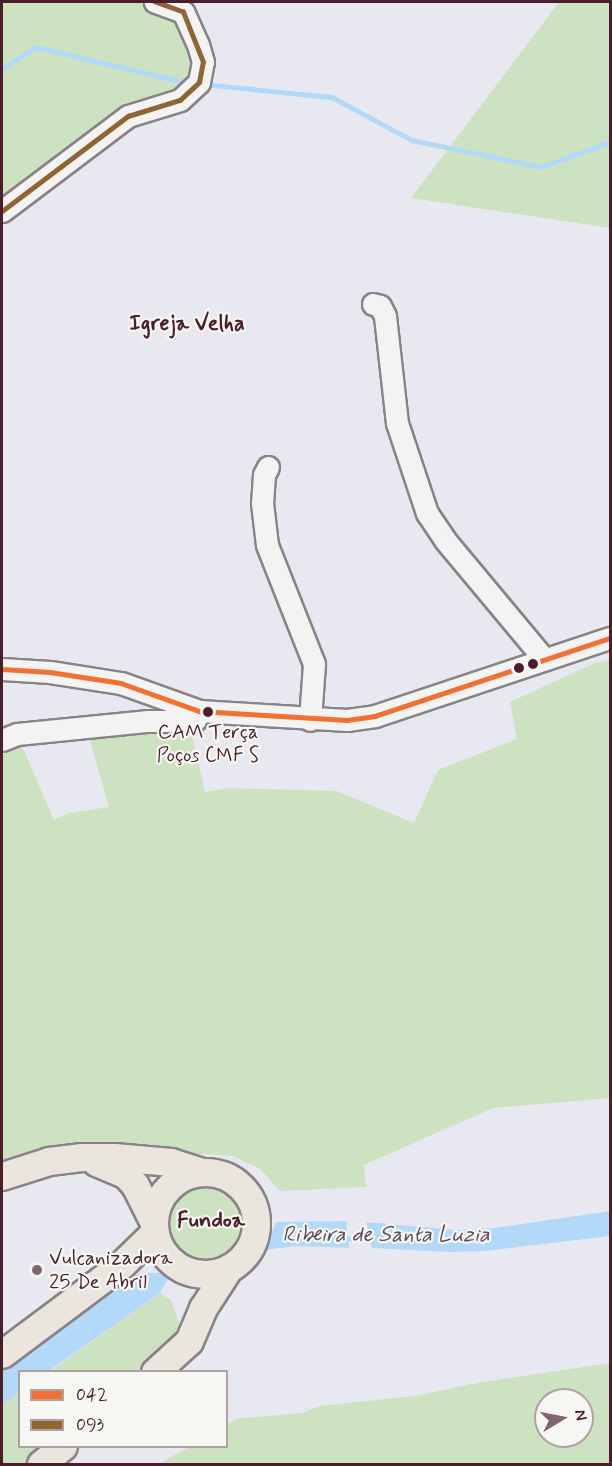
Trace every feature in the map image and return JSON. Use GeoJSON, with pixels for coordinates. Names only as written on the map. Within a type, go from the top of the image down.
{"type":"FeatureCollection","features":[{"type":"Feature","properties":{"kind":"main road"},"geometry":{"type":"LineString","coordinates":[[82,1157],[126,1175],[135,1185],[154,1227],[177,1266],[197,1323]]}},
{"type":"Feature","properties":{"kind":"main road"},"geometry":{"type":"LineString","coordinates":[[2,1176],[50,1161],[82,1157],[114,1157],[171,1162],[227,1177],[240,1186],[251,1201],[256,1221],[254,1237],[207,1300],[183,1348],[156,1370]]}},
{"type":"Feature","properties":{"kind":"main road"},"geometry":{"type":"LineString","coordinates":[[2,1354],[121,1265],[154,1227],[158,1204],[168,1188],[183,1177],[202,1172]]}},
{"type":"Feature","properties":{"kind":"main road"},"geometry":{"type":"LineString","coordinates":[[121,1265],[177,1266],[208,1274],[237,1261]]}},
{"type":"Feature","properties":{"kind":"main road"},"geometry":{"type":"LineString","coordinates":[[41,1464],[61,1448]]}},
{"type":"Feature","properties":{"kind":"street"},"geometry":{"type":"LineString","coordinates":[[2,211],[128,117],[180,100],[199,82],[203,62],[183,12],[154,2]]}},
{"type":"Feature","properties":{"kind":"street"},"geometry":{"type":"LineString","coordinates":[[373,304],[380,306],[385,316],[397,423],[427,513],[445,540],[544,659]]}},
{"type":"Feature","properties":{"kind":"street"},"geometry":{"type":"LineString","coordinates":[[268,467],[264,476],[262,503],[267,545],[314,664],[310,720]]}},
{"type":"Feature","properties":{"kind":"street"},"geometry":{"type":"LineString","coordinates":[[2,669],[50,672],[121,683],[199,711],[310,720],[347,720],[375,716],[610,638]]}},
{"type":"Feature","properties":{"kind":"street"},"geometry":{"type":"LineString","coordinates":[[2,740],[17,734],[148,721],[195,720],[199,711]]}},
{"type":"Feature","properties":{"kind":"green space"},"geometry":{"type":"Polygon","coordinates":[[[2,2],[155,2],[183,12],[199,82],[128,117],[2,211],[2,2]]]}},
{"type":"Feature","properties":{"kind":"green space"},"geometry":{"type":"Polygon","coordinates":[[[559,2],[610,2],[610,228],[411,198],[559,2]]]}},
{"type":"Feature","properties":{"kind":"green space"},"geometry":{"type":"Polygon","coordinates":[[[610,660],[610,1098],[493,1108],[364,1165],[366,1187],[280,1191],[260,1169],[233,1156],[201,1154],[155,1154],[2,1166],[2,755],[22,746],[54,820],[69,813],[109,807],[89,737],[148,732],[192,735],[205,792],[229,788],[337,791],[414,823],[438,770],[517,739],[510,702],[595,663],[610,660]]]}},
{"type":"Feature","properties":{"kind":"green space"},"geometry":{"type":"Polygon","coordinates":[[[204,1187],[224,1193],[234,1203],[240,1223],[234,1243],[224,1253],[204,1259],[184,1253],[174,1243],[168,1223],[174,1203],[184,1193],[204,1187]]]}},
{"type":"Feature","properties":{"kind":"green space"},"geometry":{"type":"Polygon","coordinates":[[[160,1293],[171,1300],[180,1325],[176,1344],[137,1370],[52,1370],[160,1293]]]}},
{"type":"Feature","properties":{"kind":"green space"},"geometry":{"type":"Polygon","coordinates":[[[610,1363],[610,1464],[159,1464],[187,1448],[228,1448],[228,1423],[235,1419],[302,1413],[319,1406],[414,1396],[477,1383],[610,1363]]]}},
{"type":"Feature","properties":{"kind":"green space"},"geometry":{"type":"Polygon","coordinates":[[[18,1394],[18,1448],[44,1448],[26,1464],[2,1464],[2,1405],[18,1394]]]}},
{"type":"Feature","properties":{"kind":"water"},"geometry":{"type":"Polygon","coordinates":[[[610,1211],[610,1236],[485,1251],[449,1252],[372,1248],[367,1225],[367,1222],[455,1230],[494,1228],[610,1211]]]}},
{"type":"Feature","properties":{"kind":"water"},"geometry":{"type":"Polygon","coordinates":[[[346,1221],[349,1248],[297,1246],[265,1250],[276,1222],[346,1221]]]}},
{"type":"Feature","properties":{"kind":"water"},"geometry":{"type":"Polygon","coordinates":[[[139,1273],[160,1273],[168,1279],[160,1293],[50,1370],[18,1370],[18,1394],[2,1405],[2,1370],[139,1273]]]}},
{"type":"Feature","properties":{"kind":"waterway"},"geometry":{"type":"LineString","coordinates":[[2,69],[36,47],[188,83]]}},
{"type":"Feature","properties":{"kind":"waterway"},"geometry":{"type":"LineString","coordinates":[[203,84],[332,97],[412,140],[541,167],[610,142]]}},
{"type":"Feature","properties":{"kind":"waterway","name":"Ribeira de Santa Luzia"},"geometry":{"type":"LineString","coordinates":[[344,1238],[375,1239]]}},
{"type":"Feature","properties":{"kind":"transit line","name":"093"},"geometry":{"type":"LineString","coordinates":[[2,211],[128,116],[180,100],[199,82],[203,62],[183,12],[155,2]]}},
{"type":"Feature","properties":{"kind":"transit line","name":"042"},"geometry":{"type":"LineString","coordinates":[[2,669],[50,672],[121,683],[199,711],[347,720],[375,716],[610,638]]}},
{"type":"Feature","properties":{"kind":"place","name":"CAM Terça Poços CMF S"},"geometry":{"type":"Point","coordinates":[208,712]}},
{"type":"Feature","properties":{"kind":"place","name":"Vulcanizadora 25 De Abril"},"geometry":{"type":"Point","coordinates":[37,1270]}},
{"type":"Feature","properties":{"kind":"district","name":"Igreja Velha"},"geometry":{"type":"Point","coordinates":[187,325]}},
{"type":"Feature","properties":{"kind":"district","name":"Fundoa"},"geometry":{"type":"Point","coordinates":[211,1222]}}]}
